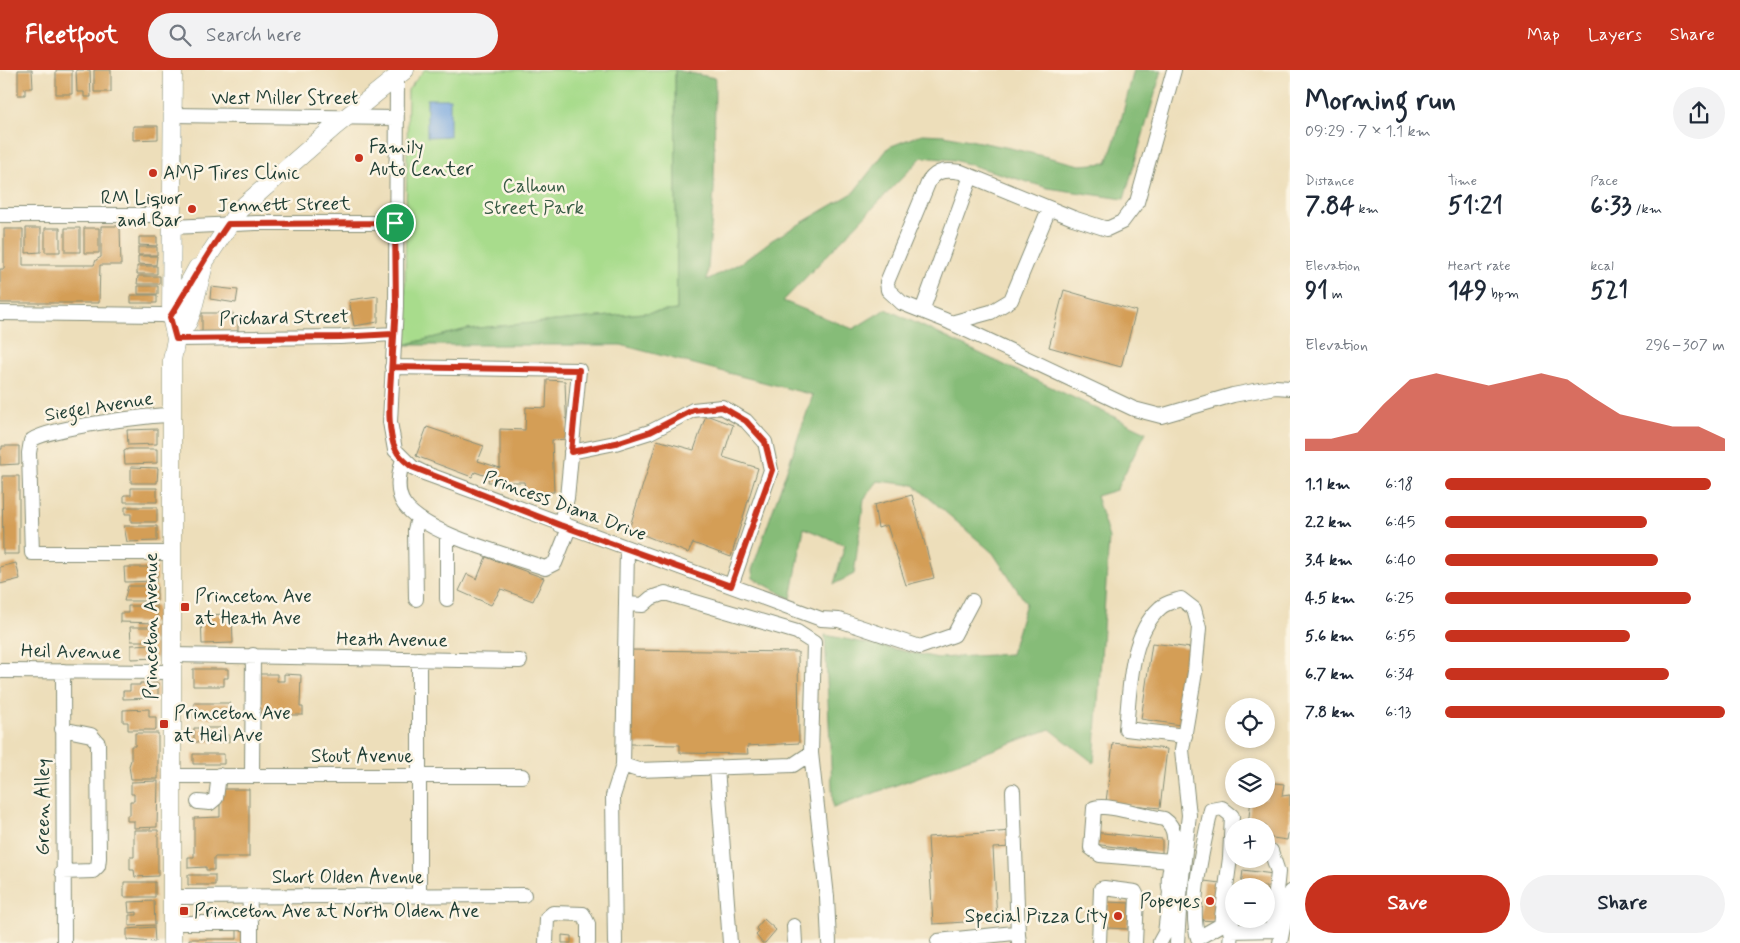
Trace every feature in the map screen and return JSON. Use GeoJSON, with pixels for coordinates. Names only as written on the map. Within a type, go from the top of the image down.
{"type":"FeatureCollection","features":[{"type":"Feature","properties":{"kind":"main road"},"geometry":{"type":"LineString","coordinates":[[173,70],[173,221],[170,317],[176,339]]}},
{"type":"Feature","properties":{"kind":"main road"},"geometry":{"type":"LineString","coordinates":[[170,317],[197,269],[205,261],[239,210],[269,182],[400,72]]}},
{"type":"Feature","properties":{"kind":"main road"},"geometry":{"type":"LineString","coordinates":[[176,339],[188,322],[205,261]]}},
{"type":"Feature","properties":{"kind":"main road","name":"Princeton Avenue"},"geometry":{"type":"LineString","coordinates":[[172,943],[172,360],[176,339]]}},
{"type":"Feature","properties":{"kind":"street"},"geometry":{"type":"LineString","coordinates":[[1174,70],[1137,202],[1129,215],[1107,229],[1049,209],[962,172],[944,170],[932,177],[888,282],[888,290],[897,300],[951,323],[1134,409],[1161,416],[1233,395],[1275,387],[1290,388]]}},
{"type":"Feature","properties":{"kind":"street"},"geometry":{"type":"LineString","coordinates":[[392,367],[579,370],[564,526],[555,562],[545,568],[447,534],[418,518],[403,503],[397,480],[403,460],[395,450],[392,437],[392,367],[392,353],[396,306],[396,118],[400,72]]}},
{"type":"Feature","properties":{"kind":"street","name":"West Miller Street"},"geometry":{"type":"LineString","coordinates":[[173,116],[348,116],[396,118]]}},
{"type":"Feature","properties":{"kind":"street"},"geometry":{"type":"LineString","coordinates":[[922,311],[971,176]]}},
{"type":"Feature","properties":{"kind":"street"},"geometry":{"type":"LineString","coordinates":[[951,323],[992,312],[1011,300],[1049,209]]}},
{"type":"Feature","properties":{"kind":"street","name":"Jennett Street"},"geometry":{"type":"LineString","coordinates":[[0,215],[228,224],[395,223]]}},
{"type":"Feature","properties":{"kind":"street"},"geometry":{"type":"LineString","coordinates":[[0,313],[161,315],[170,317]]}},
{"type":"Feature","properties":{"kind":"street","name":"Prichard Street"},"geometry":{"type":"LineString","coordinates":[[176,339],[306,338],[393,334]]}},
{"type":"Feature","properties":{"kind":"street"},"geometry":{"type":"LineString","coordinates":[[571,452],[616,443],[650,432],[693,410],[722,407],[746,421],[765,442],[772,470],[731,586]]}},
{"type":"Feature","properties":{"kind":"street","name":"Siegel Avenue"},"geometry":{"type":"LineString","coordinates":[[172,553],[32,553],[30,453],[33,438],[71,428],[149,416],[173,415]]}},
{"type":"Feature","properties":{"kind":"street","name":"Princess Diana Drive"},"geometry":{"type":"LineString","coordinates":[[403,460],[424,473],[627,549],[821,619],[839,620],[920,647],[954,635],[972,601]]}},
{"type":"Feature","properties":{"kind":"street"},"geometry":{"type":"LineString","coordinates":[[416,599],[415,530],[418,518]]}},
{"type":"Feature","properties":{"kind":"street"},"geometry":{"type":"LineString","coordinates":[[446,599],[447,534]]}},
{"type":"Feature","properties":{"kind":"street"},"geometry":{"type":"LineString","coordinates":[[615,943],[613,796],[623,765],[627,549]]}},
{"type":"Feature","properties":{"kind":"street"},"geometry":{"type":"LineString","coordinates":[[626,604],[644,605],[651,598],[665,593],[797,632],[814,643],[811,753],[827,897],[829,943]]}},
{"type":"Feature","properties":{"kind":"street"},"geometry":{"type":"LineString","coordinates":[[1177,943],[1189,815],[1182,750],[1185,736],[1195,672],[1199,628],[1194,610],[1181,599],[1161,606],[1147,624],[1136,651],[1126,729],[1185,736]]}},
{"type":"Feature","properties":{"kind":"street"},"geometry":{"type":"LineString","coordinates":[[252,775],[253,655]]}},
{"type":"Feature","properties":{"kind":"street","name":"Heath Avenue"},"geometry":{"type":"LineString","coordinates":[[172,663],[253,655],[520,661]]}},
{"type":"Feature","properties":{"kind":"street"},"geometry":{"type":"LineString","coordinates":[[419,659],[419,895]]}},
{"type":"Feature","properties":{"kind":"street","name":"Heil Avenue"},"geometry":{"type":"LineString","coordinates":[[0,670],[62,671],[172,663]]}},
{"type":"Feature","properties":{"kind":"street","name":"Green Alley"},"geometry":{"type":"LineString","coordinates":[[62,671],[64,943]]}},
{"type":"Feature","properties":{"kind":"street"},"geometry":{"type":"LineString","coordinates":[[62,729],[91,735],[98,743],[99,858],[98,866],[93,871],[62,872]]}},
{"type":"Feature","properties":{"kind":"street"},"geometry":{"type":"LineString","coordinates":[[623,765],[638,770],[793,765],[811,753]]}},
{"type":"Feature","properties":{"kind":"street"},"geometry":{"type":"LineString","coordinates":[[718,768],[730,943]]}},
{"type":"Feature","properties":{"kind":"street"},"geometry":{"type":"LineString","coordinates":[[198,802],[210,803],[216,798],[219,775]]}},
{"type":"Feature","properties":{"kind":"street","name":"Stout Avenue"},"geometry":{"type":"LineString","coordinates":[[172,776],[522,776]]}},
{"type":"Feature","properties":{"kind":"street"},"geometry":{"type":"LineString","coordinates":[[1013,790],[1019,939]]}},
{"type":"Feature","properties":{"kind":"street"},"geometry":{"type":"LineString","coordinates":[[1160,943],[1157,934],[1160,895],[1168,886],[1171,861],[1174,835],[1170,823],[1164,819],[1121,811],[1106,806],[1094,808],[1091,848],[1100,855],[1171,861]]}},
{"type":"Feature","properties":{"kind":"street"},"geometry":{"type":"LineString","coordinates":[[1222,808],[1232,816],[1230,858],[1221,925],[1198,941],[1194,924],[1203,846],[1212,810],[1222,808]]}},
{"type":"Feature","properties":{"kind":"street"},"geometry":{"type":"LineString","coordinates":[[1275,863],[1278,872],[1278,934]]}},
{"type":"Feature","properties":{"kind":"street"},"geometry":{"type":"LineString","coordinates":[[1099,943],[1101,889],[1104,888],[1135,892],[1137,896],[1135,943]]}},
{"type":"Feature","properties":{"kind":"street"},"geometry":{"type":"LineString","coordinates":[[1278,934],[1290,892]]}},
{"type":"Feature","properties":{"kind":"street","name":"Short Olden Avenue"},"geometry":{"type":"LineString","coordinates":[[172,897],[524,895]]}},
{"type":"Feature","properties":{"kind":"street"},"geometry":{"type":"LineString","coordinates":[[249,896],[251,943]]}},
{"type":"Feature","properties":{"kind":"street"},"geometry":{"type":"LineString","coordinates":[[546,943],[546,918],[553,913],[583,914],[588,924],[588,943]]}},
{"type":"Feature","properties":{"kind":"street"},"geometry":{"type":"LineString","coordinates":[[172,923],[250,923]]}},
{"type":"Feature","properties":{"kind":"street"},"geometry":{"type":"LineString","coordinates":[[794,926],[795,943]]}},
{"type":"Feature","properties":{"kind":"street"},"geometry":{"type":"LineString","coordinates":[[938,941],[1014,933],[1019,939]]}},
{"type":"Feature","properties":{"kind":"street"},"geometry":{"type":"LineString","coordinates":[[1230,937],[1278,934]]}},
{"type":"Feature","properties":{"kind":"green space","name":"Calhoun Street Park"},"geometry":{"type":"Polygon","coordinates":[[[424,70],[675,70],[677,310],[467,329],[404,345],[408,90],[424,70]]]}},
{"type":"Feature","properties":{"kind":"green space"},"geometry":{"type":"Polygon","coordinates":[[[675,70],[715,78],[714,189],[707,280],[744,261],[772,240],[853,193],[889,147],[922,134],[944,135],[1010,148],[1080,165],[1107,163],[1119,128],[1134,70],[1162,70],[1124,199],[1048,188],[954,160],[922,157],[783,301],[853,329],[886,309],[1146,432],[1116,490],[1096,496],[1109,538],[1094,763],[1050,729],[833,808],[825,635],[938,658],[1011,654],[1026,603],[993,553],[914,485],[878,481],[864,499],[854,574],[834,584],[845,545],[804,528],[791,599],[753,578],[752,570],[813,395],[621,345],[404,345],[467,329],[677,310],[675,70]]]}},
{"type":"Feature","properties":{"kind":"water"},"geometry":{"type":"Polygon","coordinates":[[[427,99],[450,99],[450,136],[427,137],[427,99]]]}},
{"type":"Feature","properties":{"kind":"building"},"geometry":{"type":"Polygon","coordinates":[[[18,70],[32,70],[33,88],[25,88],[25,95],[18,95],[18,70]]]}},
{"type":"Feature","properties":{"kind":"building"},"geometry":{"type":"Polygon","coordinates":[[[56,70],[72,70],[72,94],[56,94],[56,70]]]}},
{"type":"Feature","properties":{"kind":"building"},"geometry":{"type":"Polygon","coordinates":[[[76,70],[90,70],[91,97],[84,97],[84,92],[77,92],[76,70]]]}},
{"type":"Feature","properties":{"kind":"building"},"geometry":{"type":"Polygon","coordinates":[[[94,70],[111,70],[111,92],[94,92],[94,70]]]}},
{"type":"Feature","properties":{"kind":"building"},"geometry":{"type":"Polygon","coordinates":[[[133,126],[158,126],[158,139],[133,140],[133,126]]]}},
{"type":"Feature","properties":{"kind":"building"},"geometry":{"type":"Polygon","coordinates":[[[101,226],[120,226],[121,265],[100,265],[99,303],[0,303],[0,269],[4,269],[4,229],[23,229],[23,265],[94,265],[96,260],[101,257],[101,226]]]}},
{"type":"Feature","properties":{"kind":"building"},"geometry":{"type":"Polygon","coordinates":[[[26,228],[41,228],[41,252],[26,253],[26,228]]]}},
{"type":"Feature","properties":{"kind":"building"},"geometry":{"type":"Polygon","coordinates":[[[45,228],[60,228],[60,252],[45,252],[45,228]]]}},
{"type":"Feature","properties":{"kind":"building"},"geometry":{"type":"Polygon","coordinates":[[[65,228],[80,228],[80,252],[65,252],[65,228]]]}},
{"type":"Feature","properties":{"kind":"building"},"geometry":{"type":"Polygon","coordinates":[[[84,228],[99,228],[99,253],[84,253],[84,228]]]}},
{"type":"Feature","properties":{"kind":"building"},"geometry":{"type":"Polygon","coordinates":[[[139,237],[157,237],[157,246],[139,245],[139,237]]]}},
{"type":"Feature","properties":{"kind":"building"},"geometry":{"type":"Polygon","coordinates":[[[138,247],[157,247],[157,255],[138,255],[138,247]]]}},
{"type":"Feature","properties":{"kind":"building"},"geometry":{"type":"Polygon","coordinates":[[[138,256],[157,256],[156,265],[138,264],[138,256]]]}},
{"type":"Feature","properties":{"kind":"building"},"geometry":{"type":"Polygon","coordinates":[[[137,266],[157,266],[157,274],[137,274],[137,266]]]}},
{"type":"Feature","properties":{"kind":"building"},"geometry":{"type":"Polygon","coordinates":[[[138,276],[160,276],[160,284],[137,284],[138,276]]]}},
{"type":"Feature","properties":{"kind":"building"},"geometry":{"type":"Polygon","coordinates":[[[138,286],[158,286],[158,294],[138,294],[138,286]]]}},
{"type":"Feature","properties":{"kind":"building"},"geometry":{"type":"Polygon","coordinates":[[[211,287],[238,290],[236,303],[210,299],[211,287]]]}},
{"type":"Feature","properties":{"kind":"building"},"geometry":{"type":"Polygon","coordinates":[[[1064,290],[1136,311],[1121,367],[1049,347],[1064,290]]]}},
{"type":"Feature","properties":{"kind":"building"},"geometry":{"type":"Polygon","coordinates":[[[131,295],[157,295],[157,303],[131,303],[131,295]]]}},
{"type":"Feature","properties":{"kind":"building"},"geometry":{"type":"Polygon","coordinates":[[[378,296],[378,322],[354,326],[349,300],[378,296]]]}},
{"type":"Feature","properties":{"kind":"building"},"geometry":{"type":"Polygon","coordinates":[[[202,313],[233,313],[233,317],[238,317],[238,332],[202,333],[202,313]]]}},
{"type":"Feature","properties":{"kind":"building"},"geometry":{"type":"Polygon","coordinates":[[[547,380],[565,381],[567,439],[552,440],[554,492],[526,493],[524,482],[488,482],[489,477],[475,472],[472,477],[416,456],[427,427],[484,446],[478,461],[500,468],[500,429],[525,430],[526,407],[546,408],[547,380]]]}},
{"type":"Feature","properties":{"kind":"building"},"geometry":{"type":"Polygon","coordinates":[[[706,415],[733,425],[723,457],[758,468],[731,557],[693,543],[688,553],[629,529],[657,440],[694,450],[706,415]]]}},
{"type":"Feature","properties":{"kind":"building"},"geometry":{"type":"Polygon","coordinates":[[[157,429],[157,444],[128,445],[127,430],[157,429]]]}},
{"type":"Feature","properties":{"kind":"building"},"geometry":{"type":"Polygon","coordinates":[[[2,446],[19,446],[19,464],[0,465],[0,449],[2,449],[2,446]]]}},
{"type":"Feature","properties":{"kind":"building"},"geometry":{"type":"Polygon","coordinates":[[[128,449],[157,449],[157,463],[125,464],[124,451],[128,449]]]}},
{"type":"Feature","properties":{"kind":"building"},"geometry":{"type":"Polygon","coordinates":[[[131,467],[158,468],[157,483],[131,483],[131,467]]]}},
{"type":"Feature","properties":{"kind":"building"},"geometry":{"type":"Polygon","coordinates":[[[2,476],[19,476],[19,554],[3,554],[2,476]]]}},
{"type":"Feature","properties":{"kind":"building"},"geometry":{"type":"Polygon","coordinates":[[[131,488],[157,488],[157,502],[124,502],[124,495],[131,495],[131,488]]]}},
{"type":"Feature","properties":{"kind":"building"},"geometry":{"type":"Polygon","coordinates":[[[912,495],[934,578],[906,585],[887,525],[878,528],[874,505],[912,495]]]}},
{"type":"Feature","properties":{"kind":"building"},"geometry":{"type":"Polygon","coordinates":[[[125,507],[157,507],[157,522],[131,522],[131,514],[125,514],[125,507]]]}},
{"type":"Feature","properties":{"kind":"building"},"geometry":{"type":"Polygon","coordinates":[[[124,526],[157,526],[157,541],[127,542],[124,526]]]}},
{"type":"Feature","properties":{"kind":"building"},"geometry":{"type":"Polygon","coordinates":[[[486,557],[544,578],[533,601],[501,589],[491,605],[459,591],[467,574],[477,579],[486,557]]]}},
{"type":"Feature","properties":{"kind":"building"},"geometry":{"type":"Polygon","coordinates":[[[16,563],[20,579],[0,584],[0,567],[16,563]]]}},
{"type":"Feature","properties":{"kind":"building"},"geometry":{"type":"Polygon","coordinates":[[[124,567],[157,567],[157,581],[125,582],[124,567]]]}},
{"type":"Feature","properties":{"kind":"building"},"geometry":{"type":"Polygon","coordinates":[[[128,586],[157,586],[157,601],[124,601],[128,586]]]}},
{"type":"Feature","properties":{"kind":"building"},"geometry":{"type":"Polygon","coordinates":[[[128,606],[157,606],[157,623],[120,622],[120,613],[128,613],[128,606]]]}},
{"type":"Feature","properties":{"kind":"building"},"geometry":{"type":"Polygon","coordinates":[[[232,614],[233,643],[202,644],[201,615],[232,614]]]}},
{"type":"Feature","properties":{"kind":"building"},"geometry":{"type":"Polygon","coordinates":[[[130,627],[158,627],[158,641],[131,641],[130,627]]]}},
{"type":"Feature","properties":{"kind":"building"},"geometry":{"type":"Polygon","coordinates":[[[1152,643],[1191,648],[1180,725],[1141,719],[1152,643]]]}},
{"type":"Feature","properties":{"kind":"building"},"geometry":{"type":"Polygon","coordinates":[[[158,644],[158,658],[131,659],[131,645],[158,644]]]}},
{"type":"Feature","properties":{"kind":"building"},"geometry":{"type":"Polygon","coordinates":[[[630,650],[798,652],[799,743],[747,746],[748,754],[680,753],[680,745],[630,744],[630,650]]]}},
{"type":"Feature","properties":{"kind":"building"},"geometry":{"type":"Polygon","coordinates":[[[193,669],[228,669],[228,678],[224,678],[224,686],[193,686],[193,669]]]}},
{"type":"Feature","properties":{"kind":"building"},"geometry":{"type":"Polygon","coordinates":[[[254,674],[277,674],[277,681],[284,681],[284,674],[301,675],[300,707],[303,707],[303,715],[254,715],[254,674]]]}},
{"type":"Feature","properties":{"kind":"building"},"geometry":{"type":"Polygon","coordinates":[[[140,683],[158,683],[158,698],[123,699],[123,691],[130,691],[130,685],[140,685],[140,683]]]}},
{"type":"Feature","properties":{"kind":"building"},"geometry":{"type":"Polygon","coordinates":[[[194,703],[230,703],[230,711],[226,711],[226,718],[194,718],[194,703]]]}},
{"type":"Feature","properties":{"kind":"building"},"geometry":{"type":"Polygon","coordinates":[[[149,709],[149,717],[156,717],[156,730],[128,730],[128,722],[123,722],[123,710],[149,709]]]}},
{"type":"Feature","properties":{"kind":"building"},"geometry":{"type":"Polygon","coordinates":[[[194,728],[223,728],[223,735],[229,735],[229,742],[194,742],[194,728]]]}},
{"type":"Feature","properties":{"kind":"building"},"geometry":{"type":"Polygon","coordinates":[[[135,733],[158,733],[158,779],[131,779],[129,766],[131,746],[135,746],[135,733]]]}},
{"type":"Feature","properties":{"kind":"building"},"geometry":{"type":"Polygon","coordinates":[[[1113,743],[1167,749],[1160,808],[1106,802],[1113,743]]]}},
{"type":"Feature","properties":{"kind":"building"},"geometry":{"type":"Polygon","coordinates":[[[193,754],[224,754],[224,764],[193,764],[193,754]]]}},
{"type":"Feature","properties":{"kind":"building"},"geometry":{"type":"Polygon","coordinates":[[[158,781],[157,827],[134,828],[134,821],[127,821],[127,815],[130,815],[130,801],[134,801],[134,794],[131,794],[131,782],[158,781]]]}},
{"type":"Feature","properties":{"kind":"building"},"geometry":{"type":"Polygon","coordinates":[[[1275,783],[1284,784],[1282,796],[1290,795],[1290,823],[1287,840],[1275,838],[1275,818],[1249,818],[1250,808],[1275,808],[1275,783]]]}},
{"type":"Feature","properties":{"kind":"building"},"geometry":{"type":"Polygon","coordinates":[[[220,789],[249,789],[249,857],[214,857],[214,870],[206,870],[206,867],[188,868],[188,857],[194,857],[194,818],[220,817],[220,789]]]}},
{"type":"Feature","properties":{"kind":"building"},"geometry":{"type":"Polygon","coordinates":[[[134,830],[158,830],[158,876],[135,877],[134,870],[130,870],[130,857],[134,857],[134,830]]]}},
{"type":"Feature","properties":{"kind":"building"},"geometry":{"type":"Polygon","coordinates":[[[1012,831],[1013,847],[993,848],[997,920],[933,924],[928,837],[1012,831]]]}},
{"type":"Feature","properties":{"kind":"building"},"geometry":{"type":"Polygon","coordinates":[[[1093,832],[1162,839],[1162,853],[1094,844],[1093,832]]]}},
{"type":"Feature","properties":{"kind":"building"},"geometry":{"type":"Polygon","coordinates":[[[1243,870],[1273,874],[1272,878],[1242,878],[1243,870]]]}},
{"type":"Feature","properties":{"kind":"building"},"geometry":{"type":"Polygon","coordinates":[[[188,875],[215,875],[215,885],[188,885],[188,875]]]}},
{"type":"Feature","properties":{"kind":"building","name":"Popeyes"},"geometry":{"type":"Polygon","coordinates":[[[1204,881],[1220,883],[1216,921],[1200,920],[1204,881]]]}},
{"type":"Feature","properties":{"kind":"building"},"geometry":{"type":"Polygon","coordinates":[[[124,882],[155,882],[155,897],[124,897],[124,882]]]}},
{"type":"Feature","properties":{"kind":"building"},"geometry":{"type":"Polygon","coordinates":[[[154,901],[155,925],[129,926],[129,915],[137,915],[137,912],[129,913],[128,902],[154,901]]]}},
{"type":"Feature","properties":{"kind":"building","name":"Special Pizza City"},"geometry":{"type":"Polygon","coordinates":[[[1108,902],[1129,903],[1128,929],[1107,928],[1108,902]]]}},
{"type":"Feature","properties":{"kind":"building"},"geometry":{"type":"Polygon","coordinates":[[[764,919],[776,930],[765,943],[762,943],[756,935],[759,932],[756,928],[764,919]]]}},
{"type":"Feature","properties":{"kind":"building"},"geometry":{"type":"Polygon","coordinates":[[[154,927],[155,942],[127,940],[127,929],[154,927]]]}},
{"type":"Feature","properties":{"kind":"building"},"geometry":{"type":"Polygon","coordinates":[[[237,927],[249,927],[249,943],[189,943],[189,939],[237,939],[237,927]]]}},
{"type":"Feature","properties":{"kind":"building"},"geometry":{"type":"Polygon","coordinates":[[[562,935],[571,936],[571,943],[562,943],[562,935]]]}},
{"type":"Feature","properties":{"kind":"place","name":"Family Auto Center"},"geometry":{"type":"Point","coordinates":[359,158]}},
{"type":"Feature","properties":{"kind":"place","name":"AMP Tires Clinic"},"geometry":{"type":"Point","coordinates":[153,173]}},
{"type":"Feature","properties":{"kind":"place","name":"RM Liquor and Bar"},"geometry":{"type":"Point","coordinates":[192,209]}},
{"type":"Feature","properties":{"kind":"place","name":"Princeton Ave at Heath Ave"},"geometry":{"type":"Point","coordinates":[185,607]}},
{"type":"Feature","properties":{"kind":"place","name":"Princeton Ave at Heil Ave"},"geometry":{"type":"Point","coordinates":[164,724]}},
{"type":"Feature","properties":{"kind":"place","name":"Popeyes"},"geometry":{"type":"Point","coordinates":[1210,901]}},
{"type":"Feature","properties":{"kind":"place","name":"Princeton Ave at North Olden Ave"},"geometry":{"type":"Point","coordinates":[184,911]}},
{"type":"Feature","properties":{"kind":"place","name":"Special Pizza City"},"geometry":{"type":"Point","coordinates":[1118,916]}},
{"type":"Feature","properties":{"kind":"route"},"geometry":{"type":"LineString","coordinates":[[395,223],[396,306],[392,367],[579,370],[571,452],[616,443],[650,432],[693,410],[722,407],[746,421],[765,442],[770,454],[772,470],[738,560],[731,586],[560,525],[412,467],[395,450],[392,437],[390,422],[393,334],[298,338],[176,339],[170,317],[197,269],[205,261],[228,224],[395,223]]}}]}
